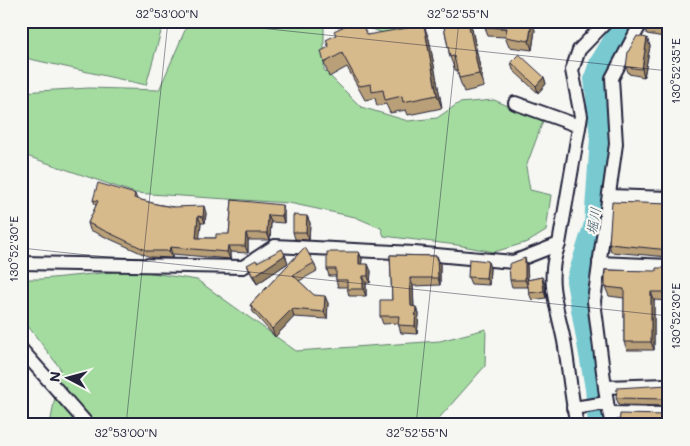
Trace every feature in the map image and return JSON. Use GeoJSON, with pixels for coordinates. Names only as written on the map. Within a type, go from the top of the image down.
{"type":"FeatureCollection","features":[{"type":"Feature","properties":{"kind":"street"},"geometry":{"type":"LineString","coordinates":[[577,425],[564,341],[552,289],[552,261],[559,244],[581,116],[572,70],[579,50],[607,21]]}},
{"type":"Feature","properties":{"kind":"street"},"geometry":{"type":"LineString","coordinates":[[610,414],[594,301],[616,144],[612,78],[642,21]]}},
{"type":"Feature","properties":{"kind":"street"},"geometry":{"type":"LineString","coordinates":[[515,104],[579,126]]}},
{"type":"Feature","properties":{"kind":"street"},"geometry":{"type":"LineString","coordinates":[[608,196],[669,198]]}},
{"type":"Feature","properties":{"kind":"street"},"geometry":{"type":"LineString","coordinates":[[21,263],[243,267],[274,246],[414,253],[513,262],[559,244]]}},
{"type":"Feature","properties":{"kind":"street"},"geometry":{"type":"LineString","coordinates":[[599,263],[669,266]]}},
{"type":"Feature","properties":{"kind":"street"},"geometry":{"type":"LineString","coordinates":[[21,349],[88,425]]}},
{"type":"Feature","properties":{"kind":"street"},"geometry":{"type":"LineString","coordinates":[[605,387],[666,385]]}},
{"type":"Feature","properties":{"kind":"street"},"geometry":{"type":"LineString","coordinates":[[573,408],[610,414],[669,414]]}},
{"type":"Feature","properties":{"kind":"green space"},"geometry":{"type":"Polygon","coordinates":[[[21,21],[164,21],[146,85],[21,57],[21,21]]]}},
{"type":"Feature","properties":{"kind":"green space"},"geometry":{"type":"Polygon","coordinates":[[[189,21],[324,21],[324,70],[361,107],[408,121],[437,118],[459,103],[494,100],[543,121],[526,167],[530,190],[551,195],[546,231],[528,242],[494,252],[457,245],[384,236],[381,228],[355,217],[289,203],[135,193],[21,154],[21,92],[89,88],[159,90],[189,21]]]}},
{"type":"Feature","properties":{"kind":"green space"},"geometry":{"type":"Polygon","coordinates":[[[324,21],[444,21],[391,36],[364,26],[324,21]]]}},
{"type":"Feature","properties":{"kind":"green space"},"geometry":{"type":"Polygon","coordinates":[[[133,270],[197,280],[296,351],[440,341],[486,329],[485,366],[433,425],[50,425],[60,368],[21,317],[21,279],[42,279],[133,270]]]}},
{"type":"Feature","properties":{"kind":"building"},"geometry":{"type":"Polygon","coordinates":[[[355,21],[360,21],[367,35],[424,25],[437,95],[403,102],[402,96],[385,100],[383,90],[372,92],[371,84],[360,86],[342,53],[324,63],[321,51],[329,47],[326,40],[336,35],[334,31],[355,21]]]}},
{"type":"Feature","properties":{"kind":"building"},"geometry":{"type":"Polygon","coordinates":[[[443,21],[468,21],[479,74],[459,78],[454,56],[450,57],[443,21]]]}},
{"type":"Feature","properties":{"kind":"building"},"geometry":{"type":"Polygon","coordinates":[[[485,21],[532,21],[529,41],[505,37],[507,28],[485,27],[485,21]]]}},
{"type":"Feature","properties":{"kind":"building"},"geometry":{"type":"Polygon","coordinates":[[[645,21],[663,21],[661,30],[644,27],[645,21]]]}},
{"type":"Feature","properties":{"kind":"building"},"geometry":{"type":"Polygon","coordinates":[[[637,36],[647,38],[642,69],[626,67],[628,52],[637,36]]]}},
{"type":"Feature","properties":{"kind":"building"},"geometry":{"type":"Polygon","coordinates":[[[519,54],[544,77],[536,86],[511,62],[519,54]]]}},
{"type":"Feature","properties":{"kind":"building"},"geometry":{"type":"Polygon","coordinates":[[[98,183],[135,194],[134,198],[156,204],[172,207],[204,206],[203,217],[198,216],[196,238],[216,238],[216,234],[229,234],[232,200],[282,205],[282,216],[268,215],[267,233],[246,233],[245,246],[228,246],[227,252],[170,247],[169,251],[148,251],[88,223],[98,201],[93,200],[98,183]]]}},
{"type":"Feature","properties":{"kind":"building"},"geometry":{"type":"Polygon","coordinates":[[[612,202],[669,204],[669,250],[609,244],[612,202]]]}},
{"type":"Feature","properties":{"kind":"building"},"geometry":{"type":"Polygon","coordinates":[[[293,215],[307,216],[306,232],[293,232],[293,215]]]}},
{"type":"Feature","properties":{"kind":"building"},"geometry":{"type":"Polygon","coordinates":[[[304,248],[314,263],[293,275],[314,295],[325,296],[324,312],[292,309],[272,329],[250,305],[304,248]]]}},
{"type":"Feature","properties":{"kind":"building"},"geometry":{"type":"Polygon","coordinates":[[[282,249],[285,255],[254,276],[247,265],[282,249]]]}},
{"type":"Feature","properties":{"kind":"building"},"geometry":{"type":"Polygon","coordinates":[[[327,252],[359,252],[359,264],[368,264],[368,276],[363,276],[363,289],[347,289],[347,280],[336,280],[336,269],[327,269],[327,252]]]}},
{"type":"Feature","properties":{"kind":"building"},"geometry":{"type":"Polygon","coordinates":[[[390,255],[437,256],[438,278],[410,278],[411,306],[416,307],[415,326],[398,325],[399,316],[380,316],[380,300],[392,300],[390,255]]]}},
{"type":"Feature","properties":{"kind":"building"},"geometry":{"type":"Polygon","coordinates":[[[525,258],[525,280],[510,280],[509,264],[525,258]]]}},
{"type":"Feature","properties":{"kind":"building"},"geometry":{"type":"Polygon","coordinates":[[[469,259],[488,261],[486,278],[468,277],[469,259]]]}},
{"type":"Feature","properties":{"kind":"building"},"geometry":{"type":"Polygon","coordinates":[[[656,268],[669,268],[669,292],[651,292],[651,342],[624,342],[624,289],[605,287],[605,270],[656,271],[656,268]]]}},
{"type":"Feature","properties":{"kind":"building"},"geometry":{"type":"Polygon","coordinates":[[[542,277],[544,291],[529,293],[527,280],[542,277]]]}},
{"type":"Feature","properties":{"kind":"building"},"geometry":{"type":"Polygon","coordinates":[[[668,385],[667,399],[616,398],[617,388],[668,385]]]}},
{"type":"Feature","properties":{"kind":"building"},"geometry":{"type":"Polygon","coordinates":[[[669,413],[669,425],[619,425],[620,414],[666,415],[669,413]]]}},
{"type":"Feature","properties":{"kind":"building"},"geometry":{"type":"Polygon","coordinates":[[[560,421],[561,425],[544,425],[544,422],[560,421]]]}},
{"type":"Feature","properties":{"kind":"waterway","name":"堀川"},"geometry":{"type":"LineString","coordinates":[[599,425],[596,388],[577,281],[595,224],[601,138],[595,78],[600,64],[626,21]]}}]}
